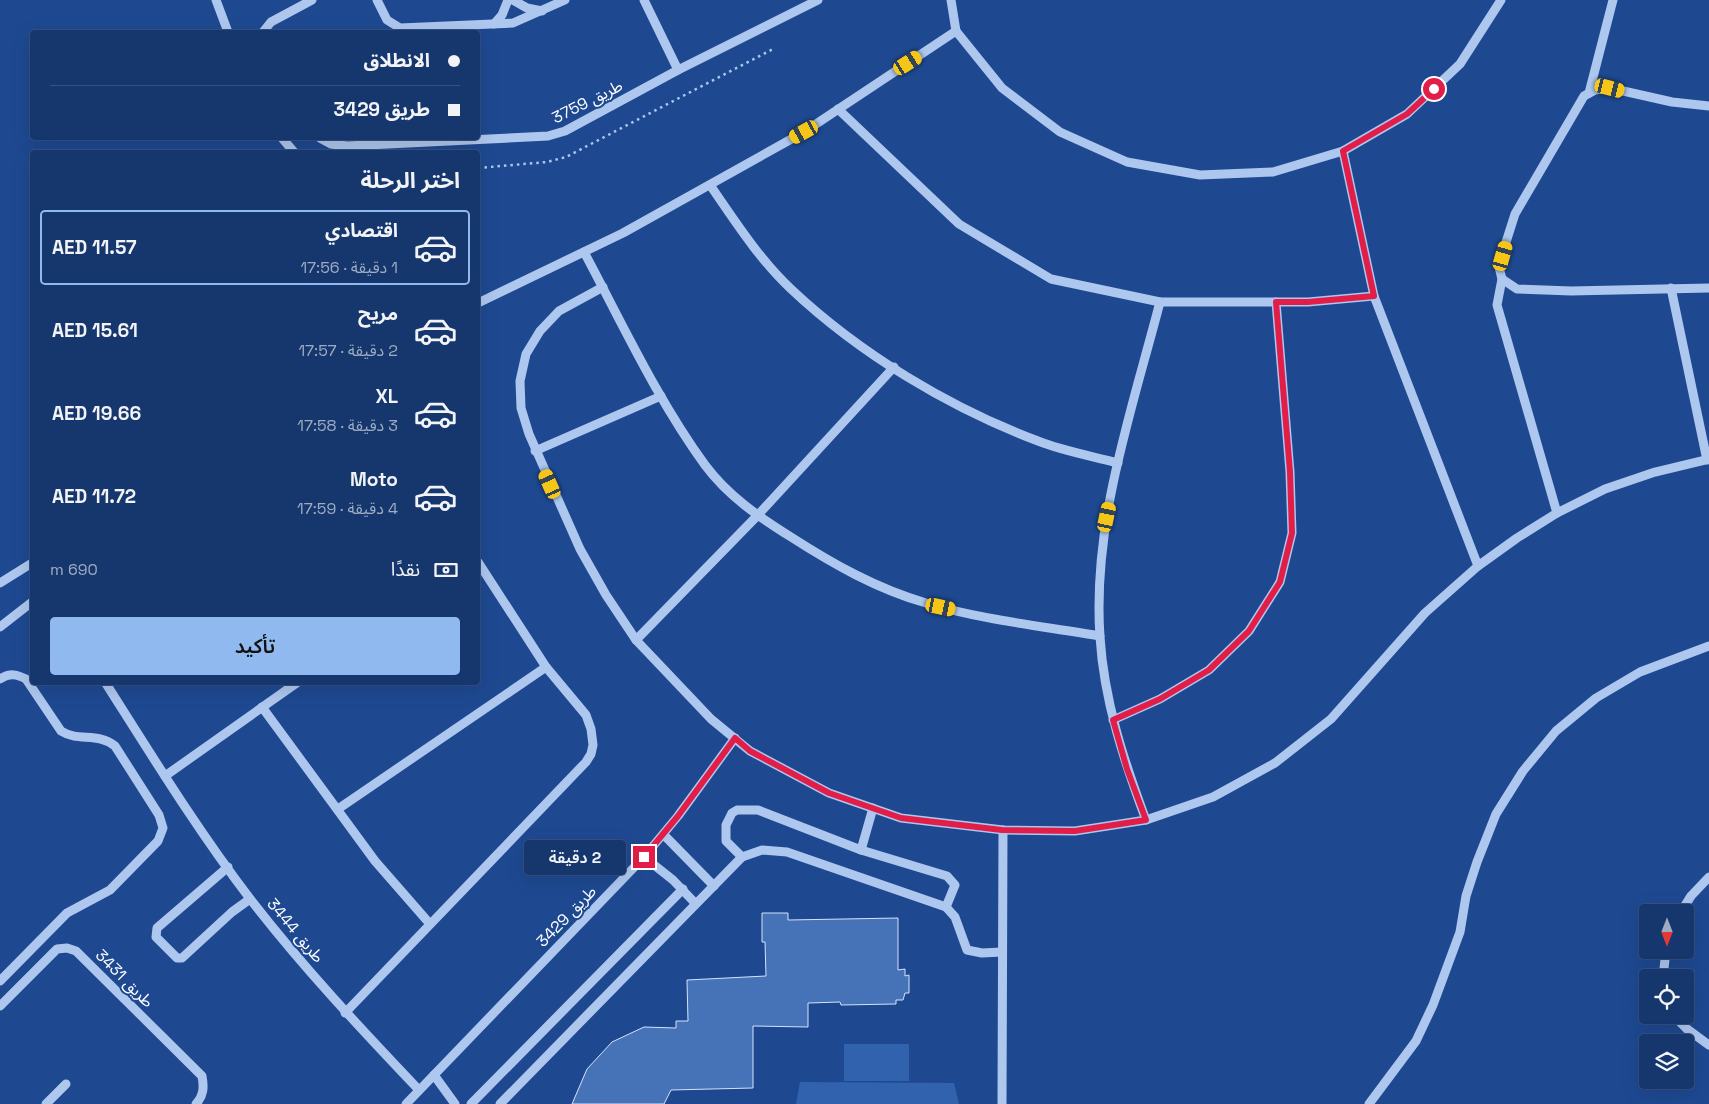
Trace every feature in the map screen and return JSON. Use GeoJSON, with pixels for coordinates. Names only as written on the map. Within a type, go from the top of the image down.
{"type":"FeatureCollection","features":[{"type":"Feature","properties":{"kind":"street"},"geometry":{"type":"LineString","coordinates":[[216,0],[227,30]]}},
{"type":"Feature","properties":{"kind":"street"},"geometry":{"type":"LineString","coordinates":[[265,30],[271,22],[312,0]]}},
{"type":"Feature","properties":{"kind":"street"},"geometry":{"type":"LineString","coordinates":[[377,0],[387,20],[400,28],[513,23],[565,0]]}},
{"type":"Feature","properties":{"kind":"street"},"geometry":{"type":"LineString","coordinates":[[494,24],[505,10],[508,0]]}},
{"type":"Feature","properties":{"kind":"street"},"geometry":{"type":"LineString","coordinates":[[513,0],[527,8],[542,11]]}},
{"type":"Feature","properties":{"kind":"street"},"geometry":{"type":"LineString","coordinates":[[644,0],[678,70]]}},
{"type":"Feature","properties":{"kind":"street","name":"طريق 3759"},"geometry":{"type":"LineString","coordinates":[[480,139],[548,136],[565,131],[678,70],[818,0]]}},
{"type":"Feature","properties":{"kind":"street"},"geometry":{"type":"LineString","coordinates":[[951,0],[956,30],[1002,88],[1060,132],[1127,162],[1200,176],[1273,172],[1343,151],[1407,114],[1460,64],[1501,0]]}},
{"type":"Feature","properties":{"kind":"street"},"geometry":{"type":"LineString","coordinates":[[1589,93],[1613,0]]}},
{"type":"Feature","properties":{"kind":"street"},"geometry":{"type":"LineString","coordinates":[[480,302],[623,233],[804,132],[956,30]]}},
{"type":"Feature","properties":{"kind":"street"},"geometry":{"type":"LineString","coordinates":[[1557,513],[1496,305],[1502,279],[1499,267],[1515,214],[1580,101],[1589,93],[1610,88],[1672,102],[1709,106]]}},
{"type":"Feature","properties":{"kind":"street"},"geometry":{"type":"LineString","coordinates":[[838,109],[959,224],[1051,279],[1160,302],[1308,302],[1374,296]]}},
{"type":"Feature","properties":{"kind":"street"},"geometry":{"type":"LineString","coordinates":[[284,140],[292,150]]}},
{"type":"Feature","properties":{"kind":"street","name":"طريق 3759"},"geometry":{"type":"LineString","coordinates":[[324,140],[331,144],[347,146],[468,140]]}},
{"type":"Feature","properties":{"kind":"street"},"geometry":{"type":"LineString","coordinates":[[1343,151],[1374,296],[1478,566]]}},
{"type":"Feature","properties":{"kind":"street"},"geometry":{"type":"LineString","coordinates":[[710,185],[747,239],[790,288],[840,331],[964,410],[1039,442],[1118,463]]}},
{"type":"Feature","properties":{"kind":"street"},"geometry":{"type":"LineString","coordinates":[[584,252],[661,396],[706,466],[727,491],[757,516],[866,581],[926,603],[988,617],[1100,636]]}},
{"type":"Feature","properties":{"kind":"street"},"geometry":{"type":"LineString","coordinates":[[1502,279],[1517,289],[1571,291],[1709,288]]}},
{"type":"Feature","properties":{"kind":"street"},"geometry":{"type":"LineString","coordinates":[[603,287],[559,311],[540,331],[526,354],[520,381],[521,408],[535,451],[580,548],[606,595],[636,640],[711,719],[750,751],[829,793],[901,818],[1002,830],[1075,831],[1146,820],[1213,797],[1275,763],[1331,719],[1425,614],[1478,566],[1557,513],[1605,489],[1655,472],[1708,460],[1671,288]]}},
{"type":"Feature","properties":{"kind":"street"},"geometry":{"type":"LineString","coordinates":[[1146,820],[1127,769],[1113,720],[1100,636],[1100,576],[1107,517],[1118,463],[1160,302]]}},
{"type":"Feature","properties":{"kind":"street"},"geometry":{"type":"LineString","coordinates":[[1113,720],[1160,699],[1209,670],[1249,631],[1280,582],[1292,533],[1290,472],[1276,302]]}},
{"type":"Feature","properties":{"kind":"street"},"geometry":{"type":"LineString","coordinates":[[636,640],[757,516],[894,367]]}},
{"type":"Feature","properties":{"kind":"street"},"geometry":{"type":"LineString","coordinates":[[535,451],[661,396]]}},
{"type":"Feature","properties":{"kind":"street"},"geometry":{"type":"LineString","coordinates":[[345,1013],[591,754],[591,729],[586,715],[546,667],[480,565]]}},
{"type":"Feature","properties":{"kind":"street"},"geometry":{"type":"LineString","coordinates":[[0,583],[30,568]]}},
{"type":"Feature","properties":{"kind":"street"},"geometry":{"type":"LineString","coordinates":[[0,627],[30,604]]}},
{"type":"Feature","properties":{"kind":"street"},"geometry":{"type":"LineString","coordinates":[[1369,1104],[1416,1041],[1433,1005],[1460,932],[1466,896],[1477,862],[1496,814],[1523,771],[1556,731],[1596,698],[1640,672],[1709,646]]}},
{"type":"Feature","properties":{"kind":"street"},"geometry":{"type":"LineString","coordinates":[[338,809],[546,667]]}},
{"type":"Feature","properties":{"kind":"street"},"geometry":{"type":"LineString","coordinates":[[0,679],[7,675],[17,674],[26,679],[30,685]]}},
{"type":"Feature","properties":{"kind":"street"},"geometry":{"type":"LineString","coordinates":[[0,981],[67,913],[110,890],[158,841],[163,828],[159,815],[115,746],[104,739],[67,735],[61,731],[30,685]]}},
{"type":"Feature","properties":{"kind":"street","name":"طريق 3444"},"geometry":{"type":"LineString","coordinates":[[107,685],[165,776],[250,899],[345,1013],[419,1090]]}},
{"type":"Feature","properties":{"kind":"street"},"geometry":{"type":"LineString","coordinates":[[165,776],[294,685]]}},
{"type":"Feature","properties":{"kind":"street"},"geometry":{"type":"LineString","coordinates":[[262,707],[375,861],[430,924]]}},
{"type":"Feature","properties":{"kind":"street","name":"طريق 3429"},"geometry":{"type":"LineString","coordinates":[[412,1102],[419,1090],[664,835],[735,738]]}},
{"type":"Feature","properties":{"kind":"street"},"geometry":{"type":"LineString","coordinates":[[861,850],[873,808]]}},
{"type":"Feature","properties":{"kind":"street"},"geometry":{"type":"LineString","coordinates":[[742,857],[730,847],[726,841],[725,832],[732,813],[747,809],[758,810],[861,850],[947,876],[955,885],[946,906]]}},
{"type":"Feature","properties":{"kind":"street"},"geometry":{"type":"LineString","coordinates":[[1002,830],[1002,1104]]}},
{"type":"Feature","properties":{"kind":"street"},"geometry":{"type":"LineString","coordinates":[[664,835],[714,886]]}},
{"type":"Feature","properties":{"kind":"street"},"geometry":{"type":"LineString","coordinates":[[500,1104],[742,857],[762,850],[787,852],[946,906],[955,917],[967,950],[1002,952]]}},
{"type":"Feature","properties":{"kind":"street"},"geometry":{"type":"LineString","coordinates":[[644,857],[683,889],[695,903]]}},
{"type":"Feature","properties":{"kind":"street"},"geometry":{"type":"LineString","coordinates":[[228,867],[157,928],[156,937],[177,958],[182,958],[232,912],[250,899]]}},
{"type":"Feature","properties":{"kind":"street"},"geometry":{"type":"LineString","coordinates":[[1686,904],[1709,877]]}},
{"type":"Feature","properties":{"kind":"street"},"geometry":{"type":"LineString","coordinates":[[472,1104],[683,889]]}},
{"type":"Feature","properties":{"kind":"street","name":"طريق 3431"},"geometry":{"type":"LineString","coordinates":[[0,1006],[57,949],[67,948],[76,951],[202,1076],[204,1087],[201,1098],[196,1104]]}},
{"type":"Feature","properties":{"kind":"street"},"geometry":{"type":"LineString","coordinates":[[1682,1024],[1709,1045]]}},
{"type":"Feature","properties":{"kind":"street"},"geometry":{"type":"LineString","coordinates":[[434,1075],[455,1104]]}},
{"type":"Feature","properties":{"kind":"street"},"geometry":{"type":"LineString","coordinates":[[46,1104],[66,1084]]}},
{"type":"Feature","properties":{"kind":"path"},"geometry":{"type":"LineString","coordinates":[[480,168],[547,162],[566,157],[773,49]]}},
{"type":"Feature","properties":{"kind":"shaded area"},"geometry":{"type":"Polygon","coordinates":[[[844,1044],[909,1044],[909,1081],[844,1081],[844,1044]]]}},
{"type":"Feature","properties":{"kind":"shaded area"},"geometry":{"type":"Polygon","coordinates":[[[800,1082],[954,1083],[959,1104],[796,1104],[800,1082]]]}},
{"type":"Feature","properties":{"kind":"building"},"geometry":{"type":"Polygon","coordinates":[[[762,913],[788,913],[788,920],[898,918],[898,970],[905,969],[905,976],[909,975],[909,993],[905,993],[903,1000],[896,1000],[896,1004],[841,1005],[840,1002],[808,1003],[808,1027],[753,1026],[753,1088],[671,1090],[664,1104],[572,1104],[587,1069],[612,1042],[644,1027],[676,1028],[676,1021],[688,1021],[687,980],[766,976],[765,942],[762,942],[762,913]]]}},
{"type":"Feature","properties":{"kind":"route"},"geometry":{"type":"LineString","coordinates":[[644,857],[664,835],[735,738],[750,751],[829,793],[901,818],[1002,830],[1075,831],[1146,820],[1127,769],[1113,720],[1160,699],[1209,670],[1249,631],[1280,582],[1292,533],[1290,472],[1276,302],[1308,302],[1374,296],[1343,151],[1407,114],[1434,89]]}}]}
